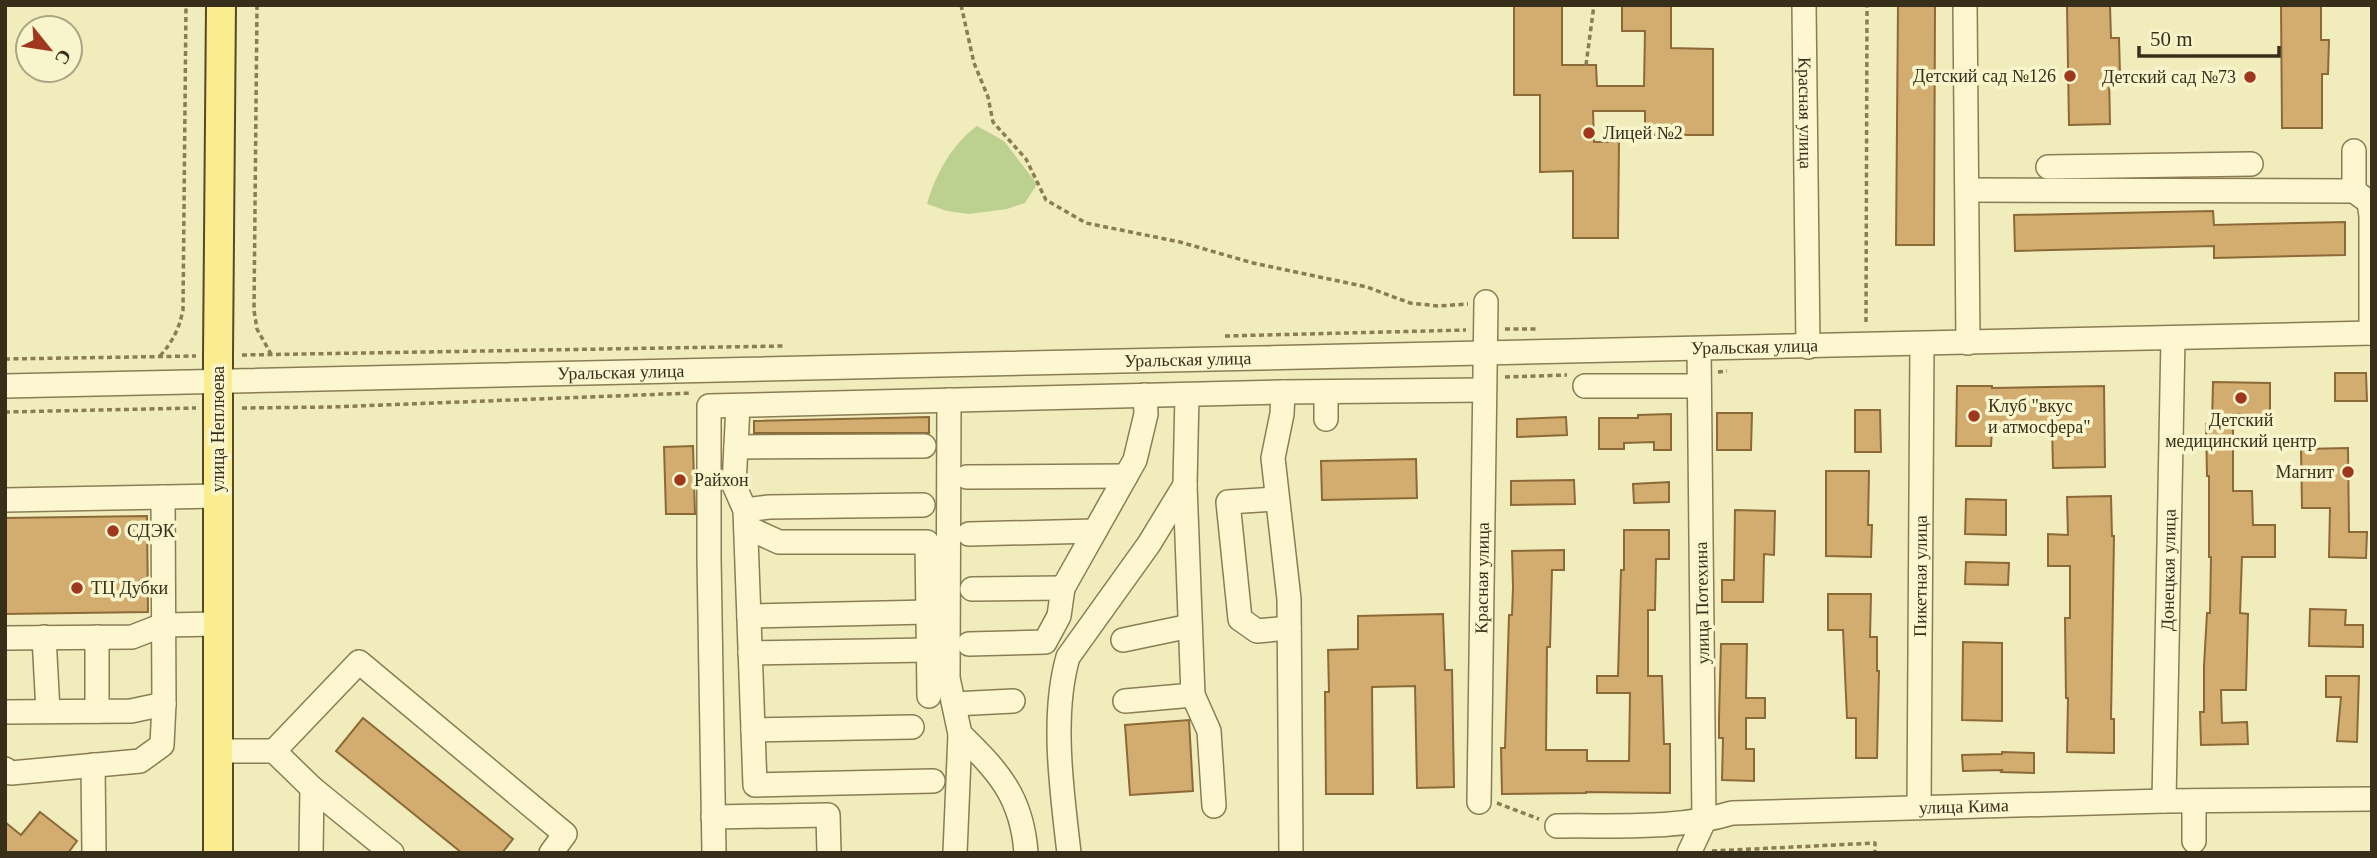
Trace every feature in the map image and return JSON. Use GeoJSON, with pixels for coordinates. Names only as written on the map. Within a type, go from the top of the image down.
{"type":"FeatureCollection","features":[{"type":"Feature","properties":{"kind":"main road","name":"улица Неплюева"},"geometry":{"type":"LineString","coordinates":[[218,853],[221,5]]}},
{"type":"Feature","properties":{"kind":"street","name":"Красная улица"},"geometry":{"type":"LineString","coordinates":[[1804,5],[1808,347]]}},
{"type":"Feature","properties":{"kind":"street"},"geometry":{"type":"LineString","coordinates":[[1965,5],[1968,343]]}},
{"type":"Feature","properties":{"kind":"street"},"geometry":{"type":"LineString","coordinates":[[2354,151],[2354,191]]}},
{"type":"Feature","properties":{"kind":"street"},"geometry":{"type":"LineString","coordinates":[[1968,190],[2046,168],[2251,158],[2251,191]]}},
{"type":"Feature","properties":{"kind":"street"},"geometry":{"type":"LineString","coordinates":[[2046,168],[2251,191],[2354,191],[2369,202],[2371,216],[2371,333]]}},
{"type":"Feature","properties":{"kind":"street","name":"Красная улица"},"geometry":{"type":"LineString","coordinates":[[1486,302],[1487,802]]}},
{"type":"Feature","properties":{"kind":"street","name":"Уральская улица"},"geometry":{"type":"LineString","coordinates":[[5,386],[218,368],[1485,353],[2371,333]]}},
{"type":"Feature","properties":{"kind":"street","name":"Донецкая улица"},"geometry":{"type":"LineString","coordinates":[[2164,801],[2173,338]]}},
{"type":"Feature","properties":{"kind":"street","name":"Пикетная улица"},"geometry":{"type":"LineString","coordinates":[[1919,807],[1922,344]]}},
{"type":"Feature","properties":{"kind":"street","name":"улица Потехина"},"geometry":{"type":"LineString","coordinates":[[1689,853],[1704,821],[1699,349]]}},
{"type":"Feature","properties":{"kind":"street"},"geometry":{"type":"LineString","coordinates":[[1585,386],[1699,386]]}},
{"type":"Feature","properties":{"kind":"street"},"geometry":{"type":"LineString","coordinates":[[714,853],[709,406],[1283,392],[1485,390]]}},
{"type":"Feature","properties":{"kind":"street"},"geometry":{"type":"LineString","coordinates":[[1283,392],[1282,414],[1273,458],[1289,599],[1292,853]]}},
{"type":"Feature","properties":{"kind":"street"},"geometry":{"type":"LineString","coordinates":[[1326,392],[1326,419]]}},
{"type":"Feature","properties":{"kind":"street"},"geometry":{"type":"LineString","coordinates":[[969,644],[1045,642],[1059,616],[1063,588],[1135,460],[1146,414],[1145,395]]}},
{"type":"Feature","properties":{"kind":"street"},"geometry":{"type":"LineString","coordinates":[[1187,395],[1185,485],[1193,695],[1209,731],[1214,806]]}},
{"type":"Feature","properties":{"kind":"street"},"geometry":{"type":"LineString","coordinates":[[949,400],[948,678],[960,734],[955,853]]}},
{"type":"Feature","properties":{"kind":"street"},"geometry":{"type":"LineString","coordinates":[[738,406],[734,485],[745,519],[755,785],[933,781]]}},
{"type":"Feature","properties":{"kind":"street"},"geometry":{"type":"LineString","coordinates":[[736,447],[925,446]]}},
{"type":"Feature","properties":{"kind":"street"},"geometry":{"type":"LineString","coordinates":[[967,477],[1126,476]]}},
{"type":"Feature","properties":{"kind":"street"},"geometry":{"type":"LineString","coordinates":[[1069,853],[1059,768],[1063,677],[1068,657],[1149,544],[1185,485]]}},
{"type":"Feature","properties":{"kind":"street"},"geometry":{"type":"LineString","coordinates":[[5,500],[219,496]]}},
{"type":"Feature","properties":{"kind":"street"},"geometry":{"type":"LineString","coordinates":[[5,769],[11,773],[140,761],[162,745],[163,497]]}},
{"type":"Feature","properties":{"kind":"street"},"geometry":{"type":"LineString","coordinates":[[1277,499],[1228,502],[1240,619],[1256,631],[1289,628]]}},
{"type":"Feature","properties":{"kind":"street"},"geometry":{"type":"LineString","coordinates":[[745,519],[769,507],[923,505]]}},
{"type":"Feature","properties":{"kind":"street"},"geometry":{"type":"LineString","coordinates":[[745,519],[779,542],[927,542],[929,696]]}},
{"type":"Feature","properties":{"kind":"street"},"geometry":{"type":"LineString","coordinates":[[969,534],[1095,531]]}},
{"type":"Feature","properties":{"kind":"street"},"geometry":{"type":"LineString","coordinates":[[972,589],[1063,588]]}},
{"type":"Feature","properties":{"kind":"street"},"geometry":{"type":"LineString","coordinates":[[749,616],[928,612]]}},
{"type":"Feature","properties":{"kind":"street"},"geometry":{"type":"LineString","coordinates":[[5,638],[132,637],[163,625],[217,624]]}},
{"type":"Feature","properties":{"kind":"street"},"geometry":{"type":"LineString","coordinates":[[1123,640],[1190,626]]}},
{"type":"Feature","properties":{"kind":"street"},"geometry":{"type":"LineString","coordinates":[[44,637],[48,711]]}},
{"type":"Feature","properties":{"kind":"street"},"geometry":{"type":"LineString","coordinates":[[97,637],[97,711]]}},
{"type":"Feature","properties":{"kind":"street"},"geometry":{"type":"LineString","coordinates":[[750,653],[928,650]]}},
{"type":"Feature","properties":{"kind":"street"},"geometry":{"type":"LineString","coordinates":[[274,751],[359,662],[565,834],[551,853]]}},
{"type":"Feature","properties":{"kind":"street"},"geometry":{"type":"LineString","coordinates":[[1125,701],[1193,695]]}},
{"type":"Feature","properties":{"kind":"street"},"geometry":{"type":"LineString","coordinates":[[954,704],[1013,701]]}},
{"type":"Feature","properties":{"kind":"street"},"geometry":{"type":"LineString","coordinates":[[5,712],[131,711],[164,704]]}},
{"type":"Feature","properties":{"kind":"street"},"geometry":{"type":"LineString","coordinates":[[753,730],[912,727]]}},
{"type":"Feature","properties":{"kind":"street"},"geometry":{"type":"LineString","coordinates":[[960,734],[986,759],[1018,806],[1026,853]]}},
{"type":"Feature","properties":{"kind":"street"},"geometry":{"type":"LineString","coordinates":[[218,751],[274,751],[312,788],[392,853]]}},
{"type":"Feature","properties":{"kind":"street"},"geometry":{"type":"LineString","coordinates":[[93,765],[94,853]]}},
{"type":"Feature","properties":{"kind":"street"},"geometry":{"type":"LineString","coordinates":[[311,853],[312,788]]}},
{"type":"Feature","properties":{"kind":"street","name":"улица Кима"},"geometry":{"type":"LineString","coordinates":[[1557,826],[1652,825],[1704,821],[1732,813],[2164,801],[2372,799]]}},
{"type":"Feature","properties":{"kind":"street"},"geometry":{"type":"LineString","coordinates":[[2194,801],[2194,841]]}},
{"type":"Feature","properties":{"kind":"street"},"geometry":{"type":"LineString","coordinates":[[713,817],[828,815],[829,853]]}},
{"type":"Feature","properties":{"kind":"path"},"geometry":{"type":"LineString","coordinates":[[160,356],[180,327],[183,310],[186,5]]}},
{"type":"Feature","properties":{"kind":"path"},"geometry":{"type":"LineString","coordinates":[[257,5],[254,310],[257,329],[271,354]]}},
{"type":"Feature","properties":{"kind":"path"},"geometry":{"type":"LineString","coordinates":[[961,5],[974,63],[988,97],[993,122],[1026,159],[1046,200],[1086,223],[1180,242],[1253,263],[1367,287],[1410,303],[1438,306],[1486,302]]}},
{"type":"Feature","properties":{"kind":"path"},"geometry":{"type":"LineString","coordinates":[[1586,65],[1594,5]]}},
{"type":"Feature","properties":{"kind":"path"},"geometry":{"type":"LineString","coordinates":[[1855,323],[1866,323],[1867,5]]}},
{"type":"Feature","properties":{"kind":"path"},"geometry":{"type":"LineString","coordinates":[[1224,336],[1539,329]]}},
{"type":"Feature","properties":{"kind":"path"},"geometry":{"type":"LineString","coordinates":[[5,359],[160,356],[218,368],[271,354],[797,346]]}},
{"type":"Feature","properties":{"kind":"path"},"geometry":{"type":"LineString","coordinates":[[1487,802],[1557,826]]}},
{"type":"Feature","properties":{"kind":"path"},"geometry":{"type":"LineString","coordinates":[[1689,853],[1875,843],[1875,853]]}},
{"type":"Feature","properties":{"kind":"green space"},"geometry":{"type":"Polygon","coordinates":[[[977,126],[1004,141],[1037,184],[1025,203],[1007,209],[969,214],[947,211],[927,204],[946,161],[960,142],[977,126]]]}},
{"type":"Feature","properties":{"kind":"building"},"geometry":{"type":"Polygon","coordinates":[[[1514,5],[1562,5],[1562,65],[1596,65],[1597,86],[1644,86],[1645,31],[1622,31],[1622,5],[1671,5],[1671,48],[1713,49],[1713,135],[1645,135],[1645,111],[1593,111],[1594,142],[1619,142],[1618,238],[1573,238],[1573,171],[1540,172],[1540,95],[1514,95],[1514,5]]]}},
{"type":"Feature","properties":{"kind":"building"},"geometry":{"type":"Polygon","coordinates":[[[1898,5],[1935,5],[1934,245],[1896,245],[1898,5]]]}},
{"type":"Feature","properties":{"kind":"building"},"geometry":{"type":"Polygon","coordinates":[[[2067,5],[2110,5],[2111,38],[2119,38],[2120,74],[2109,74],[2110,124],[2069,125],[2067,5]]]}},
{"type":"Feature","properties":{"kind":"building"},"geometry":{"type":"Polygon","coordinates":[[[2281,5],[2321,5],[2321,40],[2329,40],[2328,74],[2322,74],[2322,128],[2282,128],[2281,5]]]}},
{"type":"Feature","properties":{"kind":"building"},"geometry":{"type":"Polygon","coordinates":[[[2213,211],[2214,225],[2345,222],[2345,255],[2214,258],[2214,246],[2015,251],[2014,215],[2213,211]]]}},
{"type":"Feature","properties":{"kind":"building"},"geometry":{"type":"Polygon","coordinates":[[[2335,373],[2366,373],[2367,401],[2335,401],[2335,373]]]}},
{"type":"Feature","properties":{"kind":"building"},"geometry":{"type":"Polygon","coordinates":[[[2213,382],[2270,383],[2270,415],[2233,414],[2233,491],[2252,491],[2253,525],[2275,525],[2275,557],[2242,557],[2240,613],[2248,614],[2246,690],[2221,690],[2222,723],[2247,722],[2248,744],[2201,745],[2200,712],[2204,712],[2211,557],[2206,424],[2212,424],[2213,382]]]}},
{"type":"Feature","properties":{"kind":"building"},"geometry":{"type":"Polygon","coordinates":[[[1957,386],[2104,386],[2105,467],[2053,468],[2052,427],[1992,429],[1991,446],[1956,446],[1957,386]]]}},
{"type":"Feature","properties":{"kind":"building"},"geometry":{"type":"Polygon","coordinates":[[[1855,410],[1880,410],[1881,452],[1855,452],[1855,410]]]}},
{"type":"Feature","properties":{"kind":"building"},"geometry":{"type":"Polygon","coordinates":[[[1717,413],[1752,413],[1751,450],[1717,450],[1717,413]]]}},
{"type":"Feature","properties":{"kind":"building"},"geometry":{"type":"Polygon","coordinates":[[[1671,414],[1671,450],[1654,450],[1654,442],[1624,443],[1624,449],[1599,449],[1599,418],[1638,418],[1638,415],[1671,414]]]}},
{"type":"Feature","properties":{"kind":"building"},"geometry":{"type":"Polygon","coordinates":[[[929,417],[929,433],[754,433],[754,421],[929,417]]]}},
{"type":"Feature","properties":{"kind":"building"},"geometry":{"type":"Polygon","coordinates":[[[1566,417],[1567,435],[1517,437],[1517,419],[1566,417]]]}},
{"type":"Feature","properties":{"kind":"building","name":"Райхон"},"geometry":{"type":"Polygon","coordinates":[[[693,446],[695,514],[666,514],[664,447],[693,446]]]}},
{"type":"Feature","properties":{"kind":"building"},"geometry":{"type":"Polygon","coordinates":[[[2348,448],[2349,532],[2367,532],[2366,558],[2329,557],[2330,508],[2302,508],[2301,449],[2348,448]]]}},
{"type":"Feature","properties":{"kind":"building"},"geometry":{"type":"Polygon","coordinates":[[[1416,459],[1417,498],[1322,500],[1321,461],[1416,459]]]}},
{"type":"Feature","properties":{"kind":"building"},"geometry":{"type":"Polygon","coordinates":[[[1826,471],[1869,471],[1868,525],[1872,525],[1871,557],[1826,556],[1826,471]]]}},
{"type":"Feature","properties":{"kind":"building"},"geometry":{"type":"Polygon","coordinates":[[[1574,480],[1575,504],[1511,505],[1511,481],[1574,480]]]}},
{"type":"Feature","properties":{"kind":"building"},"geometry":{"type":"Polygon","coordinates":[[[1669,482],[1669,502],[1634,503],[1633,484],[1669,482]]]}},
{"type":"Feature","properties":{"kind":"building"},"geometry":{"type":"Polygon","coordinates":[[[2111,496],[2114,536],[2111,719],[2114,719],[2114,753],[2067,752],[2065,618],[2070,618],[2070,566],[2048,566],[2048,534],[2068,535],[2067,497],[2111,496]]]}},
{"type":"Feature","properties":{"kind":"building"},"geometry":{"type":"Polygon","coordinates":[[[1966,499],[2006,500],[2006,535],[1965,534],[1966,499]]]}},
{"type":"Feature","properties":{"kind":"building"},"geometry":{"type":"Polygon","coordinates":[[[1735,510],[1775,511],[1774,555],[1764,554],[1763,602],[1722,602],[1722,580],[1734,580],[1735,510]]]}},
{"type":"Feature","properties":{"kind":"building","name":"ТЦ Дубки"},"geometry":{"type":"Polygon","coordinates":[[[147,516],[148,612],[5,614],[5,518],[147,516]]]}},
{"type":"Feature","properties":{"kind":"building"},"geometry":{"type":"Polygon","coordinates":[[[1624,530],[1669,530],[1669,559],[1656,559],[1655,610],[1648,610],[1648,676],[1662,676],[1664,744],[1670,744],[1670,793],[1502,794],[1501,748],[1505,748],[1509,615],[1512,615],[1513,587],[1512,551],[1564,550],[1564,570],[1552,570],[1550,647],[1547,647],[1546,750],[1587,750],[1587,761],[1629,761],[1630,693],[1597,693],[1597,676],[1618,676],[1624,530]]]}},
{"type":"Feature","properties":{"kind":"building"},"geometry":{"type":"Polygon","coordinates":[[[1966,562],[2009,563],[2008,585],[1965,584],[1966,562]]]}},
{"type":"Feature","properties":{"kind":"building"},"geometry":{"type":"Polygon","coordinates":[[[1828,594],[1871,594],[1870,637],[1877,637],[1879,671],[1877,758],[1856,758],[1856,718],[1847,718],[1843,630],[1828,630],[1828,594]]]}},
{"type":"Feature","properties":{"kind":"building"},"geometry":{"type":"Polygon","coordinates":[[[2310,609],[2346,610],[2345,625],[2363,625],[2363,647],[2309,646],[2310,609]]]}},
{"type":"Feature","properties":{"kind":"building"},"geometry":{"type":"Polygon","coordinates":[[[1443,614],[1445,670],[1452,670],[1454,787],[1417,788],[1415,686],[1372,687],[1373,794],[1326,794],[1325,692],[1329,692],[1328,650],[1358,649],[1358,616],[1443,614]]]}},
{"type":"Feature","properties":{"kind":"building"},"geometry":{"type":"Polygon","coordinates":[[[1963,642],[2002,643],[2002,721],[1962,720],[1963,642]]]}},
{"type":"Feature","properties":{"kind":"building"},"geometry":{"type":"Polygon","coordinates":[[[1721,644],[1747,644],[1746,698],[1765,698],[1765,718],[1746,718],[1746,749],[1754,749],[1754,781],[1722,780],[1723,738],[1719,738],[1721,644]]]}},
{"type":"Feature","properties":{"kind":"building"},"geometry":{"type":"Polygon","coordinates":[[[2326,676],[2359,676],[2357,742],[2337,741],[2341,697],[2326,697],[2326,676]]]}},
{"type":"Feature","properties":{"kind":"building"},"geometry":{"type":"Polygon","coordinates":[[[363,718],[513,839],[502,853],[462,853],[336,751],[363,718]]]}},
{"type":"Feature","properties":{"kind":"building"},"geometry":{"type":"Polygon","coordinates":[[[1189,720],[1193,791],[1130,795],[1125,725],[1189,720]]]}},
{"type":"Feature","properties":{"kind":"building"},"geometry":{"type":"Polygon","coordinates":[[[2034,753],[2034,773],[1963,771],[1962,755],[2034,753]]]}},
{"type":"Feature","properties":{"kind":"building"},"geometry":{"type":"Polygon","coordinates":[[[40,812],[77,841],[68,853],[5,853],[5,822],[21,835],[40,812]]]}},
{"type":"Feature","properties":{"kind":"place","name":"Детский сад №126"},"geometry":{"type":"Point","coordinates":[2070,76]}},
{"type":"Feature","properties":{"kind":"place","name":"Детский сад №73"},"geometry":{"type":"Point","coordinates":[2250,77]}},
{"type":"Feature","properties":{"kind":"place","name":"Лицей №2"},"geometry":{"type":"Point","coordinates":[1589,133]}},
{"type":"Feature","properties":{"kind":"place","name":"Детский медицинский центр"},"geometry":{"type":"Point","coordinates":[2241,398]}},
{"type":"Feature","properties":{"kind":"place","name":"Клуб \"вкус и атмосфера\""},"geometry":{"type":"Point","coordinates":[1974,416]}},
{"type":"Feature","properties":{"kind":"place","name":"Магнит"},"geometry":{"type":"Point","coordinates":[2348,472]}},
{"type":"Feature","properties":{"kind":"place","name":"Райхон"},"geometry":{"type":"Point","coordinates":[680,480]}},
{"type":"Feature","properties":{"kind":"place","name":"СДЭК"},"geometry":{"type":"Point","coordinates":[113,531]}},
{"type":"Feature","properties":{"kind":"place","name":"ТЦ Дубки"},"geometry":{"type":"Point","coordinates":[77,588]}}]}
